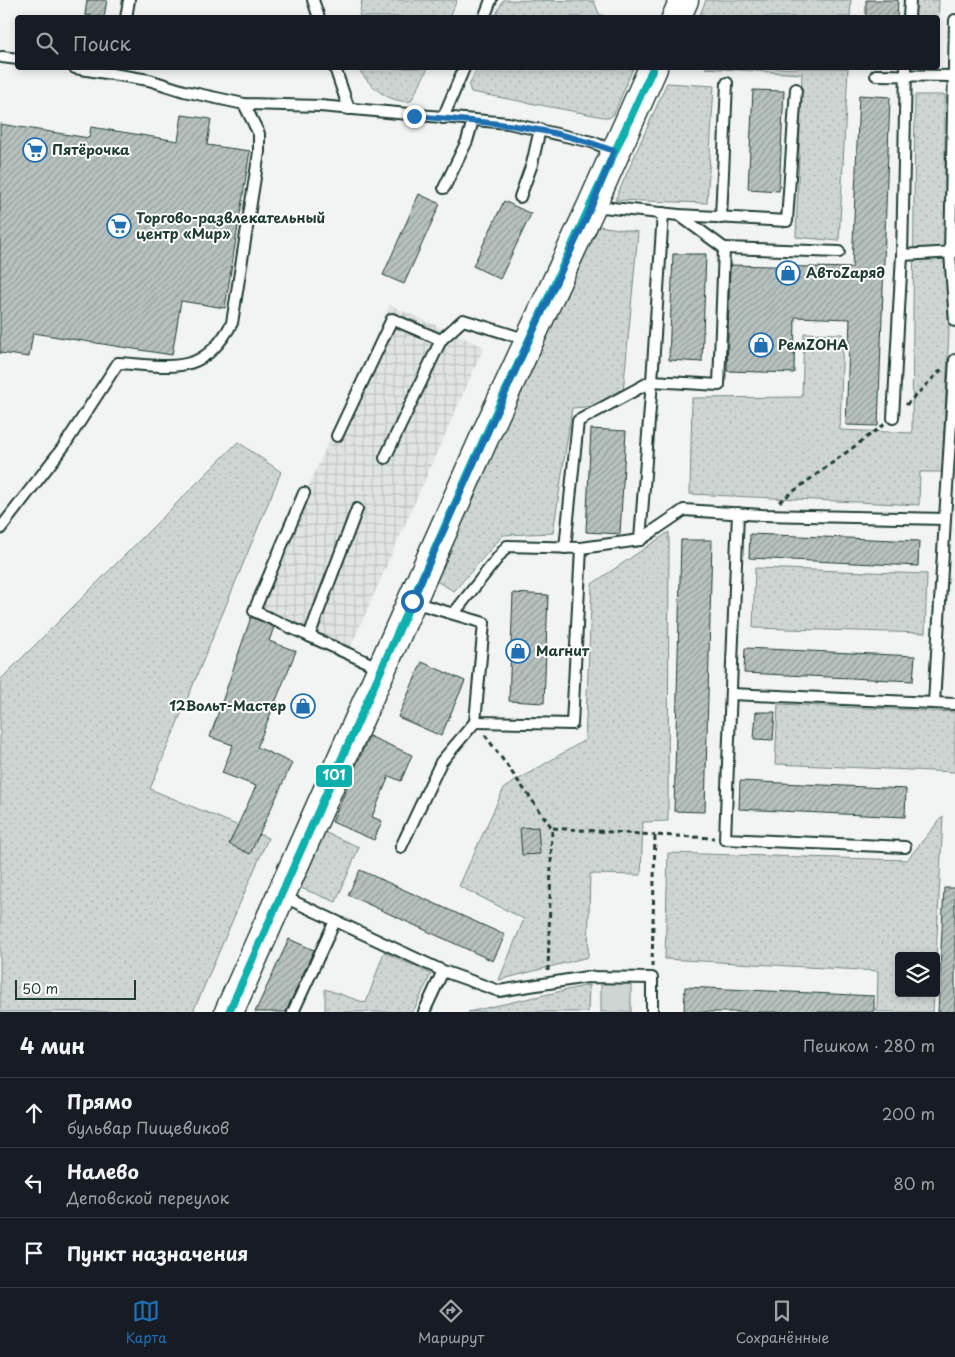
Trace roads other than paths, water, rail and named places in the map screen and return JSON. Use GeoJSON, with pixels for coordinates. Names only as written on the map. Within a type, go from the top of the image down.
{"type":"FeatureCollection","features":[{"type":"Feature","properties":{"kind":"main road"},"geometry":{"type":"LineString","coordinates":[[677,15],[684,0]]}},
{"type":"Feature","properties":{"kind":"main road"},"geometry":{"type":"LineString","coordinates":[[229,1012],[529,340],[592,206],[614,151],[652,70]]}},
{"type":"Feature","properties":{"kind":"lane"},"geometry":{"type":"LineString","coordinates":[[126,15],[129,0]]}},
{"type":"Feature","properties":{"kind":"lane"},"geometry":{"type":"LineString","coordinates":[[313,0],[318,15]]}},
{"type":"Feature","properties":{"kind":"lane"},"geometry":{"type":"LineString","coordinates":[[485,15],[491,0]]}},
{"type":"Feature","properties":{"kind":"lane"},"geometry":{"type":"LineString","coordinates":[[909,15],[910,0]]}},
{"type":"Feature","properties":{"kind":"lane"},"geometry":{"type":"LineString","coordinates":[[955,20],[952,76],[952,253],[955,322]]}},
{"type":"Feature","properties":{"kind":"lane"},"geometry":{"type":"LineString","coordinates":[[2,57],[15,59]]}},
{"type":"Feature","properties":{"kind":"lane"},"geometry":{"type":"LineString","coordinates":[[118,70],[244,104],[299,105],[508,123],[592,142],[614,151]]}},
{"type":"Feature","properties":{"kind":"lane"},"geometry":{"type":"LineString","coordinates":[[337,70],[349,109]]}},
{"type":"Feature","properties":{"kind":"lane"},"geometry":{"type":"LineString","coordinates":[[443,118],[463,70]]}},
{"type":"Feature","properties":{"kind":"lane"},"geometry":{"type":"LineString","coordinates":[[876,75],[906,71],[952,76]]}},
{"type":"Feature","properties":{"kind":"lane"},"geometry":{"type":"LineString","coordinates":[[894,418],[902,255],[906,71]]}},
{"type":"Feature","properties":{"kind":"lane"},"geometry":{"type":"LineString","coordinates":[[721,218],[727,83]]}},
{"type":"Feature","properties":{"kind":"lane"},"geometry":{"type":"LineString","coordinates":[[592,206],[679,215],[787,221],[796,89]]}},
{"type":"Feature","properties":{"kind":"lane"},"geometry":{"type":"LineString","coordinates":[[0,529],[64,446],[118,363],[169,366],[187,365],[211,353],[226,334],[232,323],[260,152],[259,134],[244,104]]}},
{"type":"Feature","properties":{"kind":"lane"},"geometry":{"type":"LineString","coordinates":[[444,188],[468,141],[474,120]]}},
{"type":"Feature","properties":{"kind":"lane"},"geometry":{"type":"LineString","coordinates":[[520,197],[532,164],[540,129]]}},
{"type":"Feature","properties":{"kind":"lane"},"geometry":{"type":"LineString","coordinates":[[640,540],[663,213]]}},
{"type":"Feature","properties":{"kind":"lane"},"geometry":{"type":"LineString","coordinates":[[679,215],[724,248],[838,252]]}},
{"type":"Feature","properties":{"kind":"lane"},"geometry":{"type":"LineString","coordinates":[[565,548],[578,421],[652,382],[719,385],[724,248]]}},
{"type":"Feature","properties":{"kind":"lane"},"geometry":{"type":"LineString","coordinates":[[902,255],[952,253]]}},
{"type":"Feature","properties":{"kind":"lane"},"geometry":{"type":"LineString","coordinates":[[337,436],[392,319],[441,340]]}},
{"type":"Feature","properties":{"kind":"lane"},"geometry":{"type":"LineString","coordinates":[[385,458],[441,340],[463,320],[529,340]]}},
{"type":"Feature","properties":{"kind":"lane"},"geometry":{"type":"LineString","coordinates":[[934,704],[952,361]]}},
{"type":"Feature","properties":{"kind":"lane"},"geometry":{"type":"LineString","coordinates":[[304,493],[254,611],[382,669]]}},
{"type":"Feature","properties":{"kind":"lane"},"geometry":{"type":"LineString","coordinates":[[309,636],[357,509]]}},
{"type":"Feature","properties":{"kind":"lane"},"geometry":{"type":"LineString","coordinates":[[454,614],[507,546],[581,548],[640,540],[684,510],[762,515],[945,519]]}},
{"type":"Feature","properties":{"kind":"lane"},"geometry":{"type":"LineString","coordinates":[[738,512],[725,839],[905,847]]}},
{"type":"Feature","properties":{"kind":"lane"},"geometry":{"type":"LineString","coordinates":[[475,722],[572,724],[581,548]]}},
{"type":"Feature","properties":{"kind":"lane"},"geometry":{"type":"LineString","coordinates":[[400,847],[441,762],[475,722],[484,623],[412,601]]}},
{"type":"Feature","properties":{"kind":"lane"},"geometry":{"type":"LineString","coordinates":[[731,694],[955,704]]}},
{"type":"Feature","properties":{"kind":"lane"},"geometry":{"type":"LineString","coordinates":[[281,895],[443,972],[499,991],[587,977],[652,978],[652,1012]]}},
{"type":"Feature","properties":{"kind":"lane"},"geometry":{"type":"LineString","coordinates":[[293,1012],[335,921]]}},
{"type":"Feature","properties":{"kind":"lane"},"geometry":{"type":"LineString","coordinates":[[424,1012],[443,972]]}},
{"type":"Feature","properties":{"kind":"place","name":"Пятёрочка"},"geometry":{"type":"Point","coordinates":[35,150]}},
{"type":"Feature","properties":{"kind":"place","name":"Торгово-развлекательный центр «Мир»"},"geometry":{"type":"Point","coordinates":[119,226]}},
{"type":"Feature","properties":{"kind":"place","name":"АвтоZаряд"},"geometry":{"type":"Point","coordinates":[788,273]}},
{"type":"Feature","properties":{"kind":"place","name":"РемZОНА"},"geometry":{"type":"Point","coordinates":[761,345]}},
{"type":"Feature","properties":{"kind":"place","name":"Магнит"},"geometry":{"type":"Point","coordinates":[518,651]}},
{"type":"Feature","properties":{"kind":"place","name":"12Вольт-Мастер"},"geometry":{"type":"Point","coordinates":[303,706]}}]}
